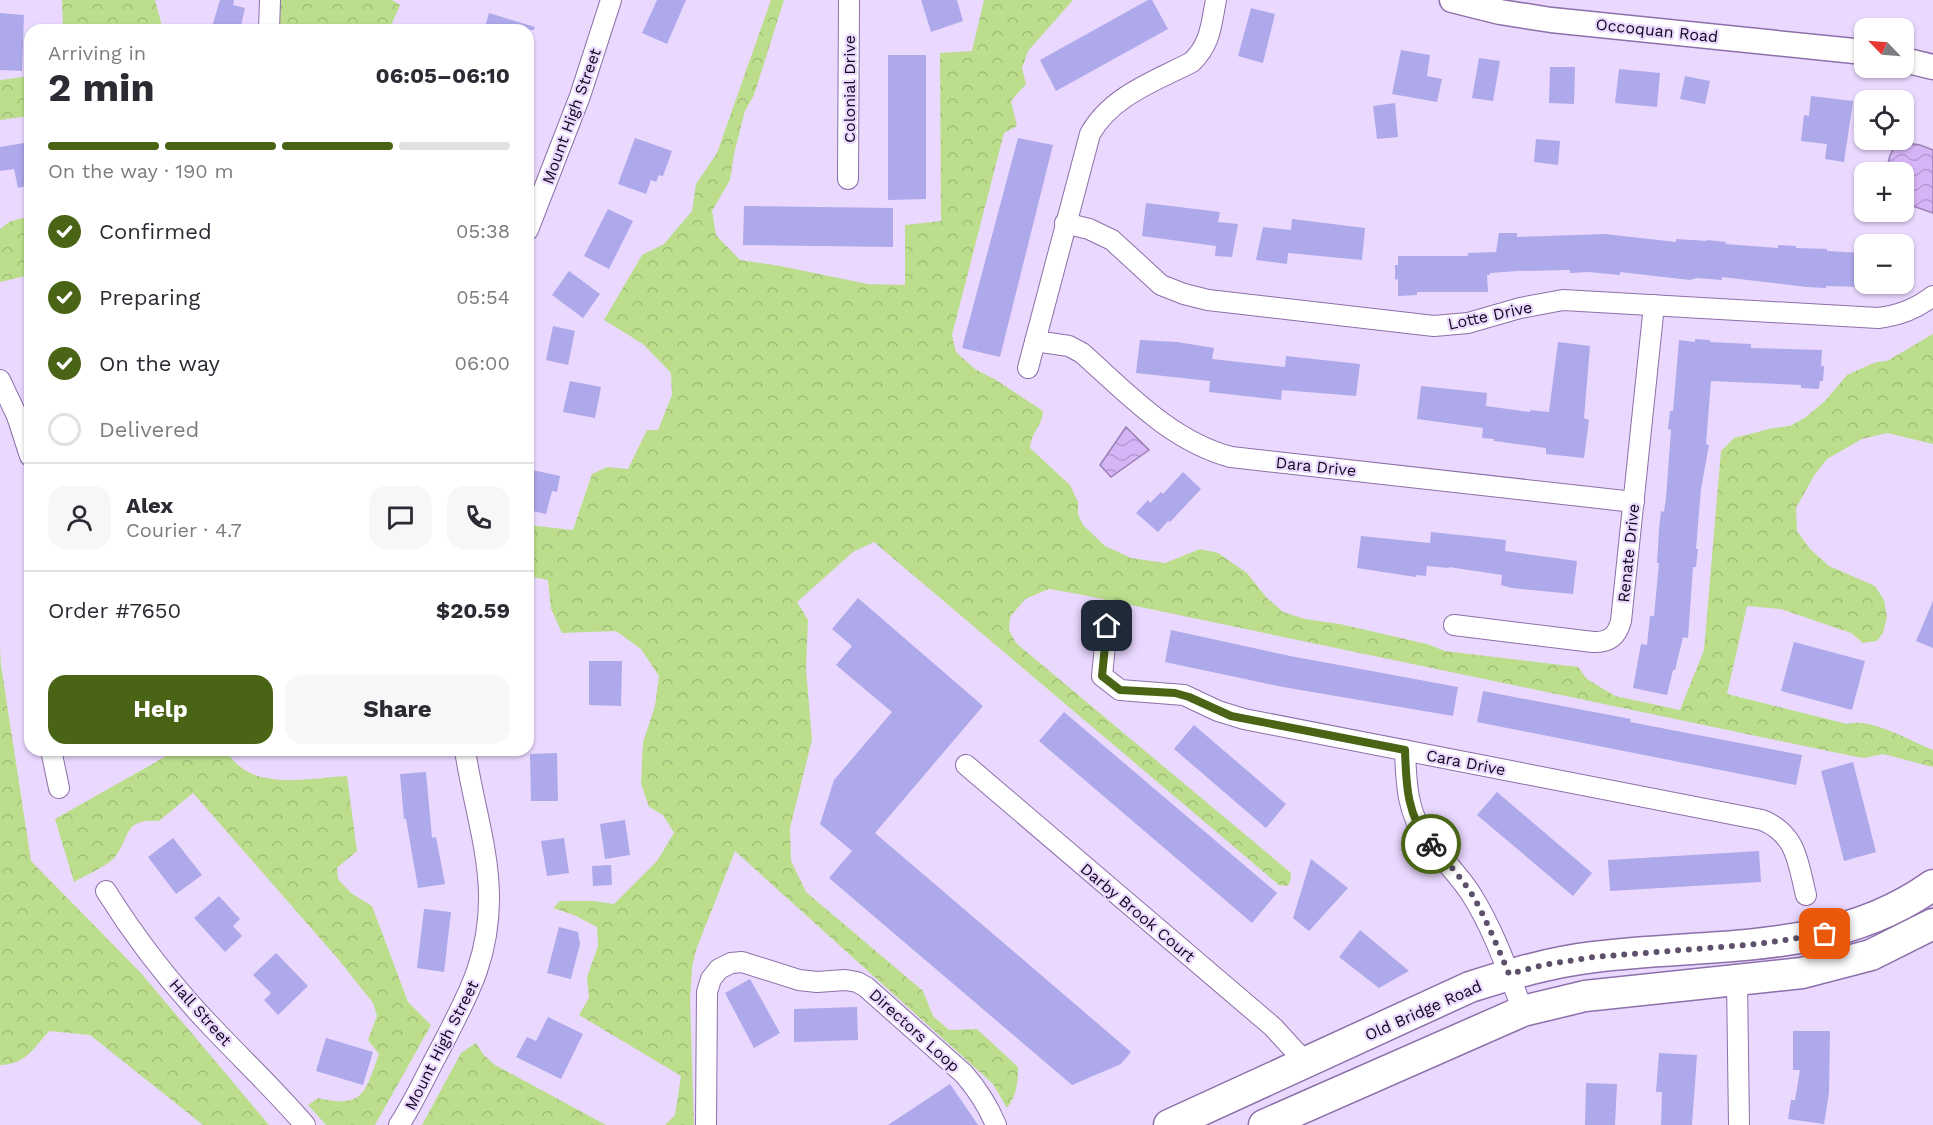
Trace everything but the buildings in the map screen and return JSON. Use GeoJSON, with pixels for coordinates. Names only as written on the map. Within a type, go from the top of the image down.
{"type":"FeatureCollection","features":[{"type":"Feature","properties":{"kind":"main road","name":"Old Bridge Road"},"geometry":{"type":"LineString","coordinates":[[1169,1125],[1470,987],[1509,974],[1543,965],[1594,957],[1758,944],[1825,934],[1858,925],[1889,912],[1933,885]]}},
{"type":"Feature","properties":{"kind":"main road"},"geometry":{"type":"LineString","coordinates":[[1264,1125],[1523,1011],[1585,996],[1802,973],[1871,954],[1933,924]]}},
{"type":"Feature","properties":{"kind":"street"},"geometry":{"type":"LineString","coordinates":[[268,24],[270,0]]}},
{"type":"Feature","properties":{"kind":"street","name":"Mount High Street"},"geometry":{"type":"LineString","coordinates":[[534,215],[580,96],[611,0]]}},
{"type":"Feature","properties":{"kind":"street","name":"Colonial Drive"},"geometry":{"type":"LineString","coordinates":[[848,179],[849,0]]}},
{"type":"Feature","properties":{"kind":"street"},"geometry":{"type":"LineString","coordinates":[[1028,368],[1090,134],[1098,119],[1120,99],[1192,62],[1201,53],[1208,41],[1216,0]]}},
{"type":"Feature","properties":{"kind":"street","name":"Occoquan Road"},"geometry":{"type":"LineString","coordinates":[[1452,0],[1500,12],[1551,20],[1854,51]]}},
{"type":"Feature","properties":{"kind":"street"},"geometry":{"type":"LineString","coordinates":[[1914,62],[1933,67]]}},
{"type":"Feature","properties":{"kind":"street","name":"Lotte Drive"},"geometry":{"type":"LineString","coordinates":[[1065,223],[1089,229],[1112,240],[1161,285],[1184,294],[1208,300],[1434,326],[1468,323],[1520,308],[1563,300],[1878,318],[1909,311],[1933,296]]}},
{"type":"Feature","properties":{"kind":"street","name":"Renate Drive"},"geometry":{"type":"LineString","coordinates":[[1454,625],[1593,642],[1610,640],[1617,633],[1621,621],[1654,305]]}},
{"type":"Feature","properties":{"kind":"street","name":"Dara Drive"},"geometry":{"type":"LineString","coordinates":[[1035,340],[1069,346],[1082,353],[1158,421],[1199,446],[1222,454],[1634,502]]}},
{"type":"Feature","properties":{"kind":"street"},"geometry":{"type":"LineString","coordinates":[[0,380],[17,416],[24,438]]}},
{"type":"Feature","properties":{"kind":"street","name":"Cara Drive"},"geometry":{"type":"LineString","coordinates":[[1107,626],[1102,676],[1120,690],[1175,693],[1231,716],[1762,820],[1779,829],[1791,843],[1806,895]]}},
{"type":"Feature","properties":{"kind":"street"},"geometry":{"type":"LineString","coordinates":[[1405,750],[1407,790],[1419,827],[1472,894],[1488,924],[1523,1011]]}},
{"type":"Feature","properties":{"kind":"street"},"geometry":{"type":"LineString","coordinates":[[52,756],[59,788]]}},
{"type":"Feature","properties":{"kind":"street","name":"Mount High Street"},"geometry":{"type":"LineString","coordinates":[[399,1125],[467,998],[486,944],[489,894],[487,870],[466,756]]}},
{"type":"Feature","properties":{"kind":"street","name":"Darby Brook Court"},"geometry":{"type":"LineString","coordinates":[[966,765],[1273,1027],[1306,1063]]}},
{"type":"Feature","properties":{"kind":"street","name":"Hall Street"},"geometry":{"type":"LineString","coordinates":[[106,891],[132,932],[209,1024],[278,1093],[305,1125]]}},
{"type":"Feature","properties":{"kind":"street","name":"Directors Loop"},"geometry":{"type":"LineString","coordinates":[[706,1125],[707,992],[711,979],[719,969],[731,963],[742,962],[800,980],[817,982],[845,980],[857,982],[866,987],[964,1074],[977,1089],[996,1125]]}},
{"type":"Feature","properties":{"kind":"street"},"geometry":{"type":"LineString","coordinates":[[1737,980],[1739,1125]]}},
{"type":"Feature","properties":{"kind":"green space"},"geometry":{"type":"Polygon","coordinates":[[[62,0],[155,0],[161,24],[63,24],[62,0]]]}},
{"type":"Feature","properties":{"kind":"green space"},"geometry":{"type":"Polygon","coordinates":[[[280,0],[392,0],[400,5],[392,24],[279,24],[280,0]]]}},
{"type":"Feature","properties":{"kind":"green space"},"geometry":{"type":"Polygon","coordinates":[[[771,0],[784,0],[754,95],[745,111],[730,180],[712,211],[716,235],[740,260],[868,284],[905,285],[905,225],[941,221],[940,53],[972,51],[984,0],[1073,0],[1028,51],[1022,68],[1026,84],[1011,101],[1017,126],[1004,133],[952,335],[956,352],[975,369],[1043,411],[1030,448],[1070,485],[1078,502],[1078,514],[1083,525],[1105,546],[1131,558],[1165,563],[1200,549],[1218,553],[1247,573],[1266,597],[1283,612],[1305,619],[1340,624],[1427,644],[1445,651],[1578,667],[1587,679],[1615,696],[1680,710],[1704,650],[1721,451],[1734,438],[1790,426],[1806,417],[1825,401],[1847,375],[1876,362],[1887,361],[1933,334],[1933,444],[1887,433],[1862,439],[1827,459],[1815,474],[1796,508],[1797,531],[1810,549],[1829,566],[1875,586],[1884,600],[1887,617],[1883,633],[1877,641],[1863,643],[1851,633],[1781,609],[1747,606],[1727,694],[1847,724],[1867,724],[1879,727],[1933,750],[1933,767],[1883,754],[1857,757],[1078,594],[1049,589],[1025,599],[1010,617],[1009,630],[1016,643],[1291,873],[1287,886],[1279,885],[874,542],[853,552],[797,602],[808,620],[806,669],[812,740],[790,828],[791,861],[806,892],[923,991],[933,1016],[949,1030],[977,1029],[1018,1067],[1015,1093],[1007,1108],[993,1084],[735,851],[696,950],[692,968],[690,1000],[694,1125],[665,1125],[675,1115],[681,1076],[579,1015],[589,998],[587,977],[598,946],[597,927],[574,915],[553,908],[560,901],[593,901],[614,904],[657,861],[674,833],[663,815],[649,807],[641,784],[643,742],[655,706],[659,676],[641,649],[616,631],[562,633],[551,609],[548,580],[534,577],[534,526],[573,530],[592,474],[607,467],[628,469],[647,430],[658,430],[672,395],[671,373],[643,344],[604,320],[642,255],[664,244],[692,211],[696,184],[717,153],[771,0]]]}},
{"type":"Feature","properties":{"kind":"green space"},"geometry":{"type":"Polygon","coordinates":[[[24,77],[24,117],[0,120],[0,80],[24,77]]]}},
{"type":"Feature","properties":{"kind":"green space"},"geometry":{"type":"Polygon","coordinates":[[[24,218],[24,276],[0,282],[0,229],[9,222],[24,218]]]}},
{"type":"Feature","properties":{"kind":"green space"},"geometry":{"type":"Polygon","coordinates":[[[0,647],[31,861],[141,973],[269,1125],[203,1125],[90,1035],[49,1031],[23,1059],[0,1065],[0,647]]]}},
{"type":"Feature","properties":{"kind":"green space"},"geometry":{"type":"Polygon","coordinates":[[[166,756],[230,756],[236,764],[249,772],[264,778],[280,780],[347,776],[357,851],[337,868],[338,879],[351,893],[372,906],[408,1002],[431,1025],[375,1125],[326,1125],[308,1105],[318,1098],[333,1101],[354,1099],[366,1088],[379,1054],[368,1040],[377,1016],[373,1003],[338,959],[193,793],[159,821],[139,822],[133,826],[112,860],[74,882],[55,819],[166,756]]]}},
{"type":"Feature","properties":{"kind":"green space"},"geometry":{"type":"Polygon","coordinates":[[[476,1043],[483,1054],[495,1065],[606,1125],[422,1125],[461,1053],[476,1043]]]}},
{"type":"Feature","properties":{"kind":"water"},"geometry":{"type":"Polygon","coordinates":[[[1914,144],[1933,150],[1933,213],[1914,206],[1914,162],[1889,162],[1892,151],[1914,150],[1914,144]]]}},
{"type":"Feature","properties":{"kind":"water"},"geometry":{"type":"Polygon","coordinates":[[[1126,427],[1149,450],[1111,477],[1100,465],[1126,427]]]}},
{"type":"Feature","properties":{"kind":"way so far"},"geometry":{"type":"LineString","coordinates":[[1431,844],[1472,894],[1488,924],[1509,974],[1543,965],[1594,957],[1758,944],[1825,934]]}},
{"type":"Feature","properties":{"kind":"route"},"geometry":{"type":"LineString","coordinates":[[1107,626],[1102,676],[1120,690],[1175,693],[1231,716],[1405,750],[1407,790],[1411,807],[1419,827],[1431,844]]}}]}
